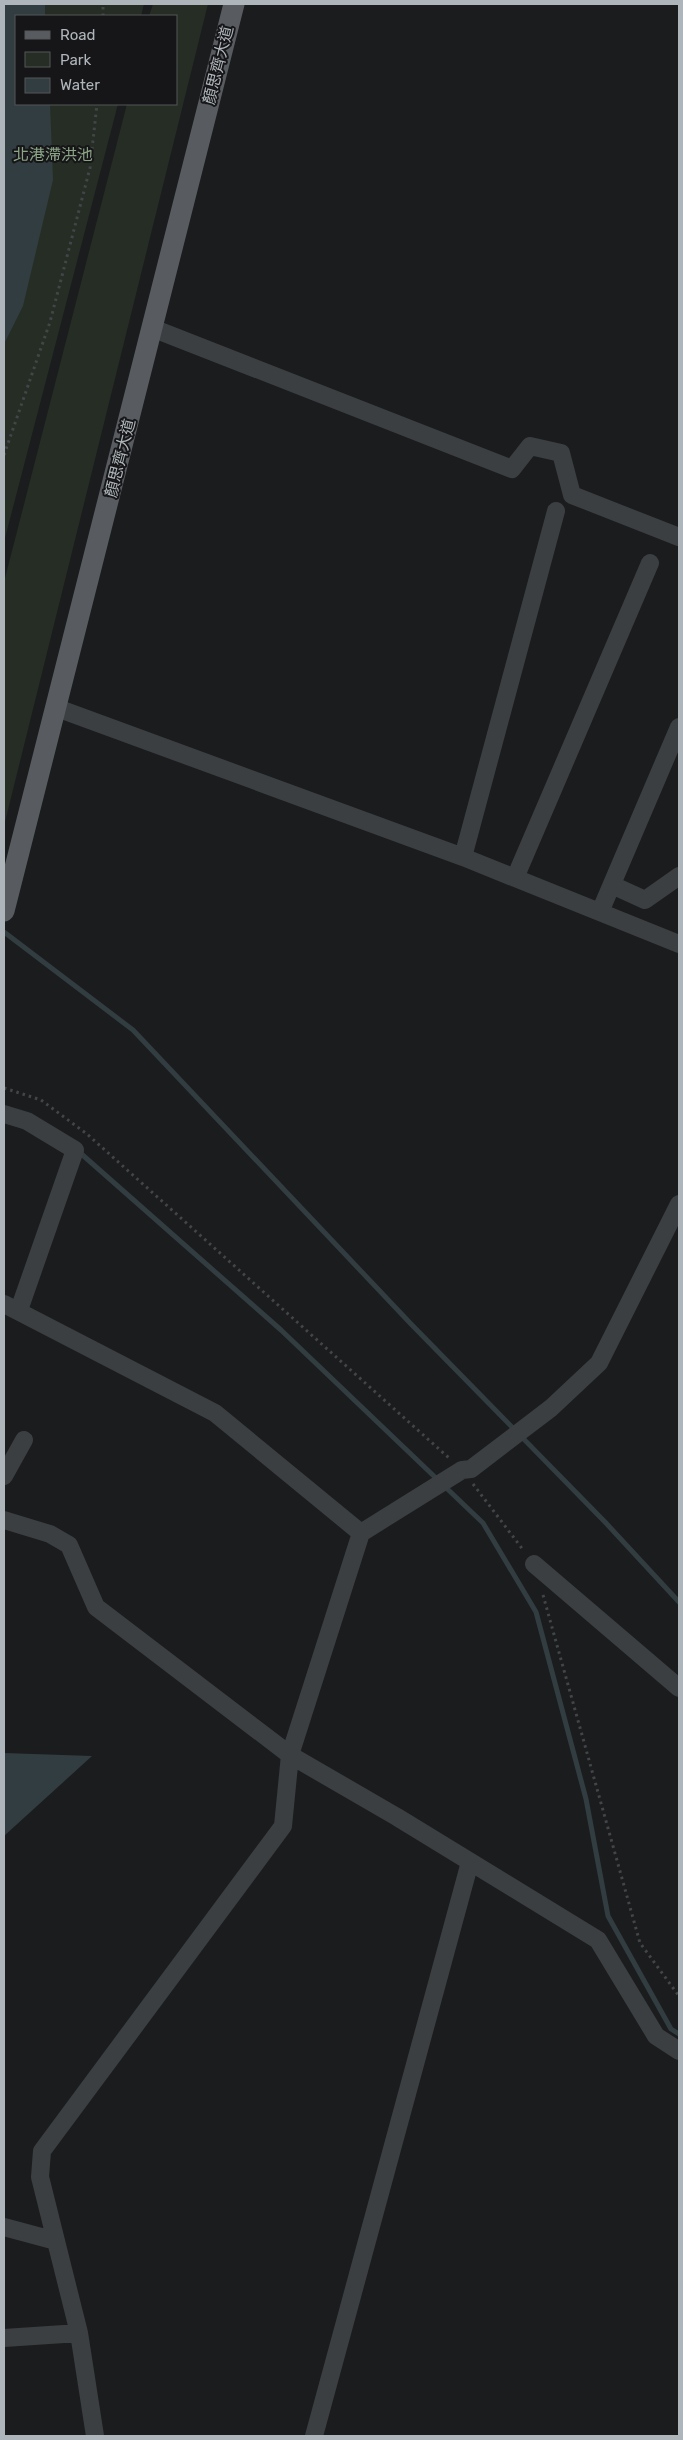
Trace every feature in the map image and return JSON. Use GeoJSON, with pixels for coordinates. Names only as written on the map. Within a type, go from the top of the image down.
{"type":"FeatureCollection","features":[{"type":"Feature","properties":{"kind":"main road","name":"顏思齊大道"},"geometry":{"type":"LineString","coordinates":[[4,911],[234,4]]}},
{"type":"Feature","properties":{"kind":"street"},"geometry":{"type":"LineString","coordinates":[[152,328],[512,470],[530,446],[562,453],[572,495],[679,537]]}},
{"type":"Feature","properties":{"kind":"street"},"geometry":{"type":"LineString","coordinates":[[463,857],[556,511]]}},
{"type":"Feature","properties":{"kind":"street"},"geometry":{"type":"LineString","coordinates":[[515,878],[650,563]]}},
{"type":"Feature","properties":{"kind":"street"},"geometry":{"type":"LineString","coordinates":[[57,708],[463,857],[679,944]]}},
{"type":"Feature","properties":{"kind":"street"},"geometry":{"type":"LineString","coordinates":[[600,912],[677,737]]}},
{"type":"Feature","properties":{"kind":"street"},"geometry":{"type":"LineString","coordinates":[[612,884],[645,900],[679,876]]}},
{"type":"Feature","properties":{"kind":"street"},"geometry":{"type":"LineString","coordinates":[[4,1114],[27,1120],[75,1150],[11,1307],[215,1413],[361,1533]]}},
{"type":"Feature","properties":{"kind":"street"},"geometry":{"type":"LineString","coordinates":[[95,2436],[79,2333],[40,2177],[42,2151],[283,1826],[290,1755],[361,1533],[462,1470],[471,1468],[552,1408],[599,1363],[679,1204]]}},
{"type":"Feature","properties":{"kind":"street"},"geometry":{"type":"LineString","coordinates":[[4,1476],[24,1440]]}},
{"type":"Feature","properties":{"kind":"street"},"geometry":{"type":"LineString","coordinates":[[4,1520],[50,1534],[69,1546],[96,1607],[290,1755],[598,1940],[656,2036],[679,2050]]}},
{"type":"Feature","properties":{"kind":"street"},"geometry":{"type":"LineString","coordinates":[[534,1564],[679,1688]]}},
{"type":"Feature","properties":{"kind":"street"},"geometry":{"type":"LineString","coordinates":[[314,2436],[470,1862]]}},
{"type":"Feature","properties":{"kind":"street"},"geometry":{"type":"LineString","coordinates":[[4,2226],[56,2241]]}},
{"type":"Feature","properties":{"kind":"street"},"geometry":{"type":"LineString","coordinates":[[4,2338],[79,2333]]}},
{"type":"Feature","properties":{"kind":"path"},"geometry":{"type":"LineString","coordinates":[[4,455],[50,322],[90,168],[97,105]]}},
{"type":"Feature","properties":{"kind":"green space","name":"北港滯洪池"},"geometry":{"type":"Polygon","coordinates":[[[4,4],[144,4],[141,15],[15,15],[15,105],[118,105],[4,542],[4,4]]]}},
{"type":"Feature","properties":{"kind":"green space"},"geometry":{"type":"Polygon","coordinates":[[[153,4],[208,4],[4,826],[4,582],[127,105],[178,105],[178,15],[149,15],[153,4]]]}},
{"type":"Feature","properties":{"kind":"water"},"geometry":{"type":"Polygon","coordinates":[[[4,4],[45,4],[45,15],[15,15],[15,105],[50,105],[53,180],[23,306],[4,344],[4,4]]]}},
{"type":"Feature","properties":{"kind":"water"},"geometry":{"type":"Polygon","coordinates":[[[4,1753],[92,1756],[4,1836],[4,1753]]]}},
{"type":"Feature","properties":{"kind":"waterway"},"geometry":{"type":"LineString","coordinates":[[4,932],[133,1030],[411,1324],[605,1522],[679,1602]]}},
{"type":"Feature","properties":{"kind":"waterway"},"geometry":{"type":"LineString","coordinates":[[78,1151],[281,1330],[483,1523],[536,1612],[586,1799],[608,1916],[671,2029],[679,2034]]}}]}
